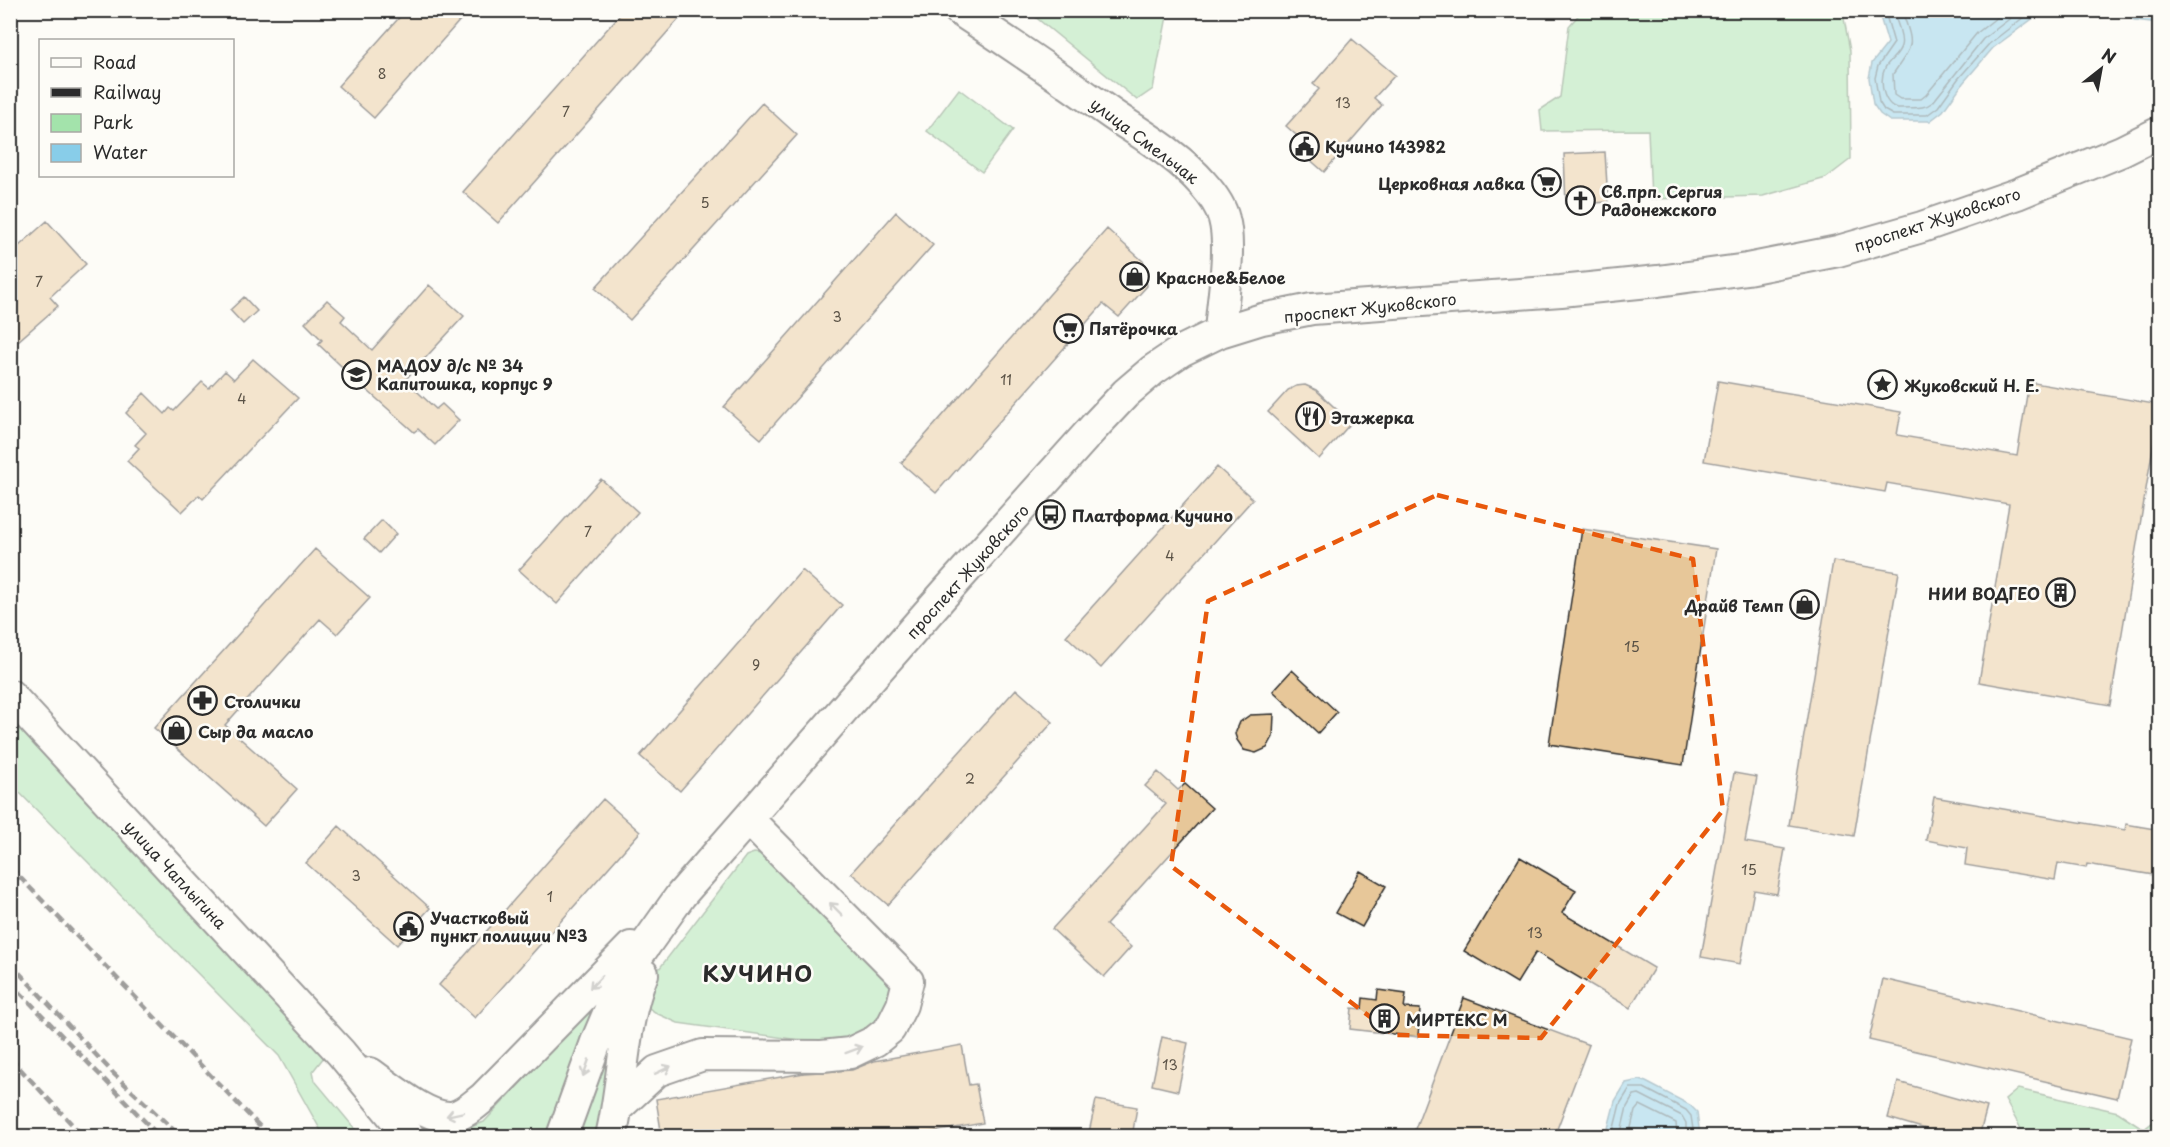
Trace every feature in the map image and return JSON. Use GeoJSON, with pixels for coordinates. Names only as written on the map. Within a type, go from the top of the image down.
{"type":"FeatureCollection","features":[{"type":"Feature","properties":{"kind":"main road","name":"улица Смельчак"},"geometry":{"type":"LineString","coordinates":[[959,10],[1147,138],[1204,184],[1215,198],[1224,219],[1227,242],[1220,332]]}},
{"type":"Feature","properties":{"kind":"main road","name":"проспект Жуковского"},"geometry":{"type":"LineString","coordinates":[[562,1137],[596,1042],[615,997],[638,957],[681,895],[946,592],[1126,393],[1153,370],[1181,351],[1220,332],[1262,319],[1312,309],[1561,291],[1658,281],[1747,268],[1838,251],[1922,227],[2018,194],[2122,151],[2160,132]]}},
{"type":"Feature","properties":{"kind":"main road","name":"улица Чаплыгина"},"geometry":{"type":"LineString","coordinates":[[10,695],[341,1053],[409,1137]]}},
{"type":"Feature","properties":{"kind":"main road"},"geometry":{"type":"LineString","coordinates":[[618,1107],[657,1071],[703,1055],[822,1056],[850,1053],[875,1041],[890,1029],[902,1005],[908,981],[748,819]]}},
{"type":"Feature","properties":{"kind":"main road","name":"проспект Жуковского"},"geometry":{"type":"LineString","coordinates":[[611,1137],[618,1107],[632,1003],[638,986],[653,954],[713,858]]}},
{"type":"Feature","properties":{"kind":"main road","name":"улица Чаплыгина"},"geometry":{"type":"LineString","coordinates":[[341,1053],[416,1105],[438,1115],[452,1117],[463,1113],[484,1097],[681,895]]}},
{"type":"Feature","properties":{"kind":"highlighted area"},"geometry":{"type":"Polygon","coordinates":[[[1437,495],[1693,559],[1723,810],[1541,1038],[1394,1035],[1171,866],[1208,601],[1437,495]]]}},
{"type":"Feature","properties":{"kind":"green space"},"geometry":{"type":"Polygon","coordinates":[[[1840,10],[1843,13],[1850,51],[1851,159],[1826,178],[1763,196],[1651,199],[1648,130],[1542,131],[1540,110],[1560,97],[1569,26],[1582,11],[1840,10]]]}},
{"type":"Feature","properties":{"kind":"green space"},"geometry":{"type":"Polygon","coordinates":[[[1028,11],[1168,11],[1153,89],[1137,100],[1028,11]]]}},
{"type":"Feature","properties":{"kind":"green space"},"geometry":{"type":"Polygon","coordinates":[[[959,89],[1013,130],[982,172],[927,131],[959,89]]]}},
{"type":"Feature","properties":{"kind":"green space"},"geometry":{"type":"Polygon","coordinates":[[[10,713],[324,1057],[313,1071],[315,1081],[361,1136],[324,1136],[279,1056],[11,784],[10,713]]]}},
{"type":"Feature","properties":{"kind":"green space"},"geometry":{"type":"Polygon","coordinates":[[[754,853],[762,854],[895,988],[883,1025],[835,1045],[678,1023],[647,1007],[652,978],[746,856],[754,853]]]}},
{"type":"Feature","properties":{"kind":"green space"},"geometry":{"type":"Polygon","coordinates":[[[613,977],[550,1136],[418,1136],[389,1093],[437,1128],[461,1131],[484,1122],[574,1026],[613,977]]]}},
{"type":"Feature","properties":{"kind":"green space"},"geometry":{"type":"Polygon","coordinates":[[[615,1025],[597,1136],[571,1136],[615,1025]]]}},
{"type":"Feature","properties":{"kind":"green space"},"geometry":{"type":"Polygon","coordinates":[[[2159,1080],[2159,1136],[2025,1136],[2005,1100],[2018,1089],[2118,1112],[2144,1129],[2153,1122],[2155,1081],[2159,1080]]]}},
{"type":"Feature","properties":{"kind":"water"},"geometry":{"type":"Polygon","coordinates":[[[1868,10],[2043,11],[1993,48],[1943,111],[1930,121],[1890,121],[1880,114],[1873,104],[1869,78],[1872,63],[1888,43],[1880,17],[1869,15],[1868,10]]]}},
{"type":"Feature","properties":{"kind":"water"},"geometry":{"type":"Polygon","coordinates":[[[2123,11],[2159,11],[2159,23],[2134,20],[2123,11]]]}},
{"type":"Feature","properties":{"kind":"water"},"geometry":{"type":"Polygon","coordinates":[[[1640,1080],[1690,1105],[1697,1112],[1700,1136],[1606,1136],[1615,1101],[1626,1083],[1640,1080]]]}},
{"type":"Feature","properties":{"kind":"building"},"geometry":{"type":"Polygon","coordinates":[[[406,10],[469,10],[374,118],[338,86],[406,10]]]}},
{"type":"Feature","properties":{"kind":"building"},"geometry":{"type":"Polygon","coordinates":[[[624,10],[687,10],[498,223],[463,192],[624,10]]]}},
{"type":"Feature","properties":{"kind":"building"},"geometry":{"type":"Polygon","coordinates":[[[1352,39],[1395,75],[1374,98],[1382,105],[1324,172],[1298,149],[1304,142],[1286,126],[1319,89],[1313,84],[1352,39]]]}},
{"type":"Feature","properties":{"kind":"building"},"geometry":{"type":"Polygon","coordinates":[[[762,103],[797,135],[630,320],[595,288],[762,103]]]}},
{"type":"Feature","properties":{"kind":"building"},"geometry":{"type":"Polygon","coordinates":[[[1605,152],[1608,202],[1566,205],[1564,154],[1605,152]]]}},
{"type":"Feature","properties":{"kind":"building"},"geometry":{"type":"Polygon","coordinates":[[[896,212],[933,245],[761,439],[724,407],[896,212]]]}},
{"type":"Feature","properties":{"kind":"building"},"geometry":{"type":"Polygon","coordinates":[[[47,221],[86,264],[50,297],[58,306],[10,348],[10,254],[47,221]]]}},
{"type":"Feature","properties":{"kind":"building"},"geometry":{"type":"Polygon","coordinates":[[[1107,229],[1144,262],[1147,286],[1119,317],[1103,304],[936,493],[901,463],[1107,229]]]}},
{"type":"Feature","properties":{"kind":"building"},"geometry":{"type":"Polygon","coordinates":[[[429,285],[464,316],[405,380],[436,409],[442,404],[459,420],[435,445],[418,429],[414,432],[359,383],[318,344],[322,340],[305,323],[327,300],[345,316],[341,321],[372,350],[429,285]]]}},
{"type":"Feature","properties":{"kind":"building"},"geometry":{"type":"Polygon","coordinates":[[[244,297],[257,311],[243,324],[230,310],[244,297]]]}},
{"type":"Feature","properties":{"kind":"building"},"geometry":{"type":"Polygon","coordinates":[[[253,359],[298,398],[203,499],[199,495],[182,512],[127,461],[139,448],[135,445],[146,433],[126,413],[144,393],[165,414],[170,408],[174,411],[202,382],[209,388],[225,371],[234,379],[253,359]]]}},
{"type":"Feature","properties":{"kind":"building","name":"НИИ ВОДГЕО"},"geometry":{"type":"Polygon","coordinates":[[[1718,381],[1901,412],[1897,435],[2017,456],[2029,382],[2160,405],[2110,705],[1979,682],[2009,504],[1887,483],[1885,492],[1704,461],[1718,381]]]}},
{"type":"Feature","properties":{"kind":"building","name":"Этажерка"},"geometry":{"type":"Polygon","coordinates":[[[1305,385],[1316,390],[1351,423],[1319,459],[1268,412],[1288,390],[1305,385]]]}},
{"type":"Feature","properties":{"kind":"building"},"geometry":{"type":"Polygon","coordinates":[[[1217,467],[1253,499],[1101,668],[1066,636],[1217,467]]]}},
{"type":"Feature","properties":{"kind":"building"},"geometry":{"type":"Polygon","coordinates":[[[601,479],[638,512],[557,604],[519,570],[601,479]]]}},
{"type":"Feature","properties":{"kind":"building"},"geometry":{"type":"Polygon","coordinates":[[[382,520],[396,534],[379,553],[364,539],[382,520]]]}},
{"type":"Feature","properties":{"kind":"building"},"geometry":{"type":"Polygon","coordinates":[[[1582,529],[1716,549],[1683,765],[1549,744],[1582,529]]]}},
{"type":"Feature","properties":{"kind":"building"},"geometry":{"type":"Polygon","coordinates":[[[315,549],[370,598],[337,634],[320,619],[225,725],[297,789],[264,826],[154,728],[315,549]]]}},
{"type":"Feature","properties":{"kind":"building"},"geometry":{"type":"Polygon","coordinates":[[[1833,561],[1899,572],[1854,836],[1789,825],[1833,561]]]}},
{"type":"Feature","properties":{"kind":"building"},"geometry":{"type":"Polygon","coordinates":[[[802,570],[842,605],[680,791],[640,756],[802,570]]]}},
{"type":"Feature","properties":{"kind":"building"},"geometry":{"type":"Polygon","coordinates":[[[1292,670],[1337,712],[1318,733],[1273,691],[1292,670]]]}},
{"type":"Feature","properties":{"kind":"building"},"geometry":{"type":"Polygon","coordinates":[[[1016,689],[1053,722],[888,905],[851,873],[1016,689]]]}},
{"type":"Feature","properties":{"kind":"building"},"geometry":{"type":"Polygon","coordinates":[[[1274,714],[1273,737],[1267,748],[1256,753],[1244,750],[1235,734],[1240,722],[1250,715],[1274,714]]]}},
{"type":"Feature","properties":{"kind":"building"},"geometry":{"type":"Polygon","coordinates":[[[1158,772],[1178,790],[1185,784],[1212,808],[1106,925],[1131,947],[1104,977],[1052,929],[1166,804],[1145,786],[1158,772]]]}},
{"type":"Feature","properties":{"kind":"building"},"geometry":{"type":"Polygon","coordinates":[[[1734,773],[1757,777],[1745,842],[1785,849],[1777,894],[1754,890],[1740,964],[1701,957],[1734,773]]]}},
{"type":"Feature","properties":{"kind":"building"},"geometry":{"type":"Polygon","coordinates":[[[1934,797],[2125,830],[2126,824],[2160,830],[2160,876],[2087,864],[2086,868],[2058,863],[2055,880],[1965,865],[1967,848],[1926,840],[1934,797]]]}},
{"type":"Feature","properties":{"kind":"building"},"geometry":{"type":"Polygon","coordinates":[[[603,799],[640,832],[475,1018],[439,985],[603,799]]]}},
{"type":"Feature","properties":{"kind":"building"},"geometry":{"type":"Polygon","coordinates":[[[339,826],[430,908],[397,945],[306,863],[339,826]]]}},
{"type":"Feature","properties":{"kind":"building"},"geometry":{"type":"Polygon","coordinates":[[[1520,857],[1576,890],[1562,913],[1654,968],[1630,1008],[1536,952],[1517,983],[1464,951],[1520,857]]]}},
{"type":"Feature","properties":{"kind":"building"},"geometry":{"type":"Polygon","coordinates":[[[1360,871],[1386,886],[1362,927],[1336,913],[1360,871]]]}},
{"type":"Feature","properties":{"kind":"building"},"geometry":{"type":"Polygon","coordinates":[[[1883,979],[2131,1038],[2117,1098],[1869,1040],[1883,979]]]}},
{"type":"Feature","properties":{"kind":"building","name":"МИРТЕКС М"},"geometry":{"type":"Polygon","coordinates":[[[1378,990],[1406,994],[1404,1008],[1420,1009],[1418,1037],[1350,1029],[1352,1008],[1362,1009],[1363,998],[1377,1000],[1378,990]]]}},
{"type":"Feature","properties":{"kind":"building"},"geometry":{"type":"Polygon","coordinates":[[[1464,998],[1589,1045],[1554,1137],[1412,1137],[1464,998]]]}},
{"type":"Feature","properties":{"kind":"building"},"geometry":{"type":"Polygon","coordinates":[[[1162,1037],[1188,1043],[1178,1091],[1152,1085],[1162,1037]]]}},
{"type":"Feature","properties":{"kind":"building"},"geometry":{"type":"Polygon","coordinates":[[[962,1045],[969,1085],[976,1084],[983,1123],[905,1137],[662,1137],[656,1099],[804,1073],[852,1070],[874,1061],[962,1045]]]}},
{"type":"Feature","properties":{"kind":"building"},"geometry":{"type":"Polygon","coordinates":[[[1898,1082],[1987,1107],[1979,1137],[1953,1137],[1888,1118],[1898,1082]]]}},
{"type":"Feature","properties":{"kind":"building"},"geometry":{"type":"Polygon","coordinates":[[[1096,1100],[1137,1107],[1132,1137],[1088,1137],[1096,1100]]]}},
{"type":"Feature","properties":{"kind":"railway"},"geometry":{"type":"LineString","coordinates":[[10,867],[269,1136]]}},
{"type":"Feature","properties":{"kind":"railway"},"geometry":{"type":"LineString","coordinates":[[10,963],[114,1074],[180,1136]]}},
{"type":"Feature","properties":{"kind":"railway"},"geometry":{"type":"LineString","coordinates":[[10,982],[159,1136]]}},
{"type":"Feature","properties":{"kind":"railway"},"geometry":{"type":"LineString","coordinates":[[10,1058],[83,1136]]}},
{"type":"Feature","properties":{"kind":"place","name":"Кучино 143982"},"geometry":{"type":"Point","coordinates":[1304,146]}},
{"type":"Feature","properties":{"kind":"place","name":"Церковная лавка"},"geometry":{"type":"Point","coordinates":[1546,183]}},
{"type":"Feature","properties":{"kind":"place","name":"Св.прп. Сергия Радонежского"},"geometry":{"type":"Point","coordinates":[1580,200]}},
{"type":"Feature","properties":{"kind":"place","name":"Красное&Белое"},"geometry":{"type":"Point","coordinates":[1135,277]}},
{"type":"Feature","properties":{"kind":"place","name":"Пятёрочка"},"geometry":{"type":"Point","coordinates":[1068,328]}},
{"type":"Feature","properties":{"kind":"place","name":"МАДОУ д/с № 34 Капитошка, корпус 9"},"geometry":{"type":"Point","coordinates":[356,374]}},
{"type":"Feature","properties":{"kind":"place","name":"Жуковский Н. Е."},"geometry":{"type":"Point","coordinates":[1883,385]}},
{"type":"Feature","properties":{"kind":"place","name":"Этажерка"},"geometry":{"type":"Point","coordinates":[1310,417]}},
{"type":"Feature","properties":{"kind":"place","name":"Платформа Кучино"},"geometry":{"type":"Point","coordinates":[1051,515]}},
{"type":"Feature","properties":{"kind":"place","name":"НИИ ВОДГЕО"},"geometry":{"type":"Point","coordinates":[2061,593]}},
{"type":"Feature","properties":{"kind":"place","name":"Драйв Темп"},"geometry":{"type":"Point","coordinates":[1805,605]}},
{"type":"Feature","properties":{"kind":"place","name":"Столички"},"geometry":{"type":"Point","coordinates":[203,701]}},
{"type":"Feature","properties":{"kind":"place","name":"Сыр да масло"},"geometry":{"type":"Point","coordinates":[177,731]}},
{"type":"Feature","properties":{"kind":"place","name":"Участковый пункт полиции №3"},"geometry":{"type":"Point","coordinates":[409,926]}},
{"type":"Feature","properties":{"kind":"place","name":"МИРТЕКС М"},"geometry":{"type":"Point","coordinates":[1385,1019]}},
{"type":"Feature","properties":{"kind":"district","name":"КУЧИНО"},"geometry":{"type":"Point","coordinates":[758,972]}}]}
